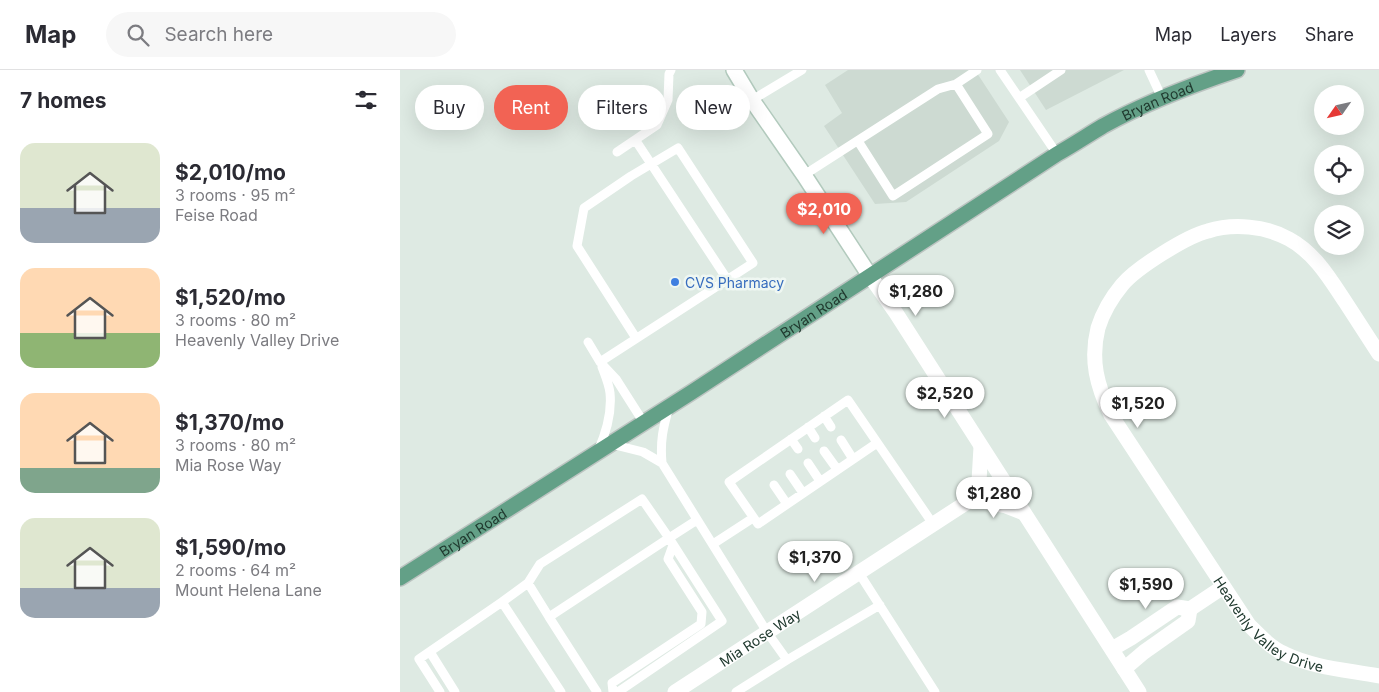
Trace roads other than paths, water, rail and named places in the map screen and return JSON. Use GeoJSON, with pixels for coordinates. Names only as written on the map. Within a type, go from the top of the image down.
{"type":"FeatureCollection","features":[{"type":"Feature","properties":{"kind":"main road","name":"Bryan Road"},"geometry":{"type":"LineString","coordinates":[[400,578],[644,423],[1057,154],[1104,126],[1162,98],[1237,70]]}},
{"type":"Feature","properties":{"kind":"street"},"geometry":{"type":"LineString","coordinates":[[734,70],[752,100],[896,313],[1139,692]]}},
{"type":"Feature","properties":{"kind":"street","name":"Heavenly Valley Drive"},"geometry":{"type":"LineString","coordinates":[[1379,354],[1325,271],[1308,252],[1288,238],[1264,229],[1232,227],[1208,230],[1184,240],[1142,267],[1123,283],[1108,304],[1098,327],[1095,350],[1095,372],[1101,394],[1116,424],[1249,625],[1266,642],[1283,654],[1308,663],[1379,676]]}},
{"type":"Feature","properties":{"kind":"street"},"geometry":{"type":"LineString","coordinates":[[981,447],[979,481],[972,499],[1006,506],[1024,514]]}},
{"type":"Feature","properties":{"kind":"street","name":"Mia Rose Way"},"geometry":{"type":"LineString","coordinates":[[675,692],[972,499]]}},
{"type":"Feature","properties":{"kind":"street"},"geometry":{"type":"LineString","coordinates":[[1112,649],[1177,607],[1190,608],[1223,587]]}},
{"type":"Feature","properties":{"kind":"street"},"geometry":{"type":"LineString","coordinates":[[1124,669],[1144,652],[1188,621],[1190,608]]}},
{"type":"Feature","properties":{"kind":"lane"},"geometry":{"type":"LineString","coordinates":[[617,152],[636,141],[657,125],[668,100],[669,74],[671,70]]}},
{"type":"Feature","properties":{"kind":"lane"},"geometry":{"type":"LineString","coordinates":[[752,100],[802,70]]}},
{"type":"Feature","properties":{"kind":"lane"},"geometry":{"type":"LineString","coordinates":[[804,175],[938,89],[956,84],[977,70]]}},
{"type":"Feature","properties":{"kind":"lane"},"geometry":{"type":"LineString","coordinates":[[1000,70],[1057,154]]}},
{"type":"Feature","properties":{"kind":"lane"},"geometry":{"type":"LineString","coordinates":[[1019,98],[1061,70]]}},
{"type":"Feature","properties":{"kind":"lane"},"geometry":{"type":"LineString","coordinates":[[1149,70],[1162,98]]}},
{"type":"Feature","properties":{"kind":"lane"},"geometry":{"type":"LineString","coordinates":[[858,141],[893,196],[988,134],[956,84]]}},
{"type":"Feature","properties":{"kind":"lane"},"geometry":{"type":"LineString","coordinates":[[636,141],[728,279]]}},
{"type":"Feature","properties":{"kind":"lane"},"geometry":{"type":"LineString","coordinates":[[600,362],[752,262],[678,148],[650,164],[584,208],[577,246],[636,338]]}},
{"type":"Feature","properties":{"kind":"lane"},"geometry":{"type":"LineString","coordinates":[[588,342],[600,362],[616,379],[644,423]]}},
{"type":"Feature","properties":{"kind":"lane"},"geometry":{"type":"LineString","coordinates":[[600,362],[610,392],[604,447],[642,452],[662,463]]}},
{"type":"Feature","properties":{"kind":"lane"},"geometry":{"type":"LineString","coordinates":[[877,442],[758,524],[730,482],[848,400],[877,442],[933,524]]}},
{"type":"Feature","properties":{"kind":"lane"},"geometry":{"type":"LineString","coordinates":[[669,406],[660,445],[662,463],[767,632],[787,660]]}},
{"type":"Feature","properties":{"kind":"lane"},"geometry":{"type":"LineString","coordinates":[[824,416],[831,427]]}},
{"type":"Feature","properties":{"kind":"lane"},"geometry":{"type":"LineString","coordinates":[[808,427],[815,438]]}},
{"type":"Feature","properties":{"kind":"lane"},"geometry":{"type":"LineString","coordinates":[[791,439],[798,449]]}},
{"type":"Feature","properties":{"kind":"lane"},"geometry":{"type":"LineString","coordinates":[[841,440],[853,458]]}},
{"type":"Feature","properties":{"kind":"lane"},"geometry":{"type":"LineString","coordinates":[[774,451],[780,460]]}},
{"type":"Feature","properties":{"kind":"lane"},"geometry":{"type":"LineString","coordinates":[[824,451],[837,469]]}},
{"type":"Feature","properties":{"kind":"lane"},"geometry":{"type":"LineString","coordinates":[[759,462],[765,470]]}},
{"type":"Feature","properties":{"kind":"lane"},"geometry":{"type":"LineString","coordinates":[[808,463],[820,482]]}},
{"type":"Feature","properties":{"kind":"lane"},"geometry":{"type":"LineString","coordinates":[[790,474],[803,493]]}},
{"type":"Feature","properties":{"kind":"lane"},"geometry":{"type":"LineString","coordinates":[[774,484],[787,504]]}},
{"type":"Feature","properties":{"kind":"lane"},"geometry":{"type":"LineString","coordinates":[[440,692],[419,659],[528,583],[540,564],[642,499],[722,621],[618,692]]}},
{"type":"Feature","properties":{"kind":"lane"},"geometry":{"type":"LineString","coordinates":[[712,544],[753,518]]}},
{"type":"Feature","properties":{"kind":"lane"},"geometry":{"type":"LineString","coordinates":[[549,617],[671,542],[697,520]]}},
{"type":"Feature","properties":{"kind":"lane"},"geometry":{"type":"LineString","coordinates":[[613,692],[612,683],[701,624],[702,612],[668,559],[671,542]]}},
{"type":"Feature","properties":{"kind":"lane"},"geometry":{"type":"LineString","coordinates":[[859,573],[935,692]]}},
{"type":"Feature","properties":{"kind":"lane"},"geometry":{"type":"LineString","coordinates":[[528,583],[597,692]]}},
{"type":"Feature","properties":{"kind":"lane"},"geometry":{"type":"LineString","coordinates":[[502,602],[561,692]]}},
{"type":"Feature","properties":{"kind":"lane"},"geometry":{"type":"LineString","coordinates":[[736,692],[880,605]]}},
{"type":"Feature","properties":{"kind":"lane"},"geometry":{"type":"LineString","coordinates":[[430,652],[455,692]]}},
{"type":"Feature","properties":{"kind":"place","name":"CVS Pharmacy"},"geometry":{"type":"Point","coordinates":[675,282]}}]}
